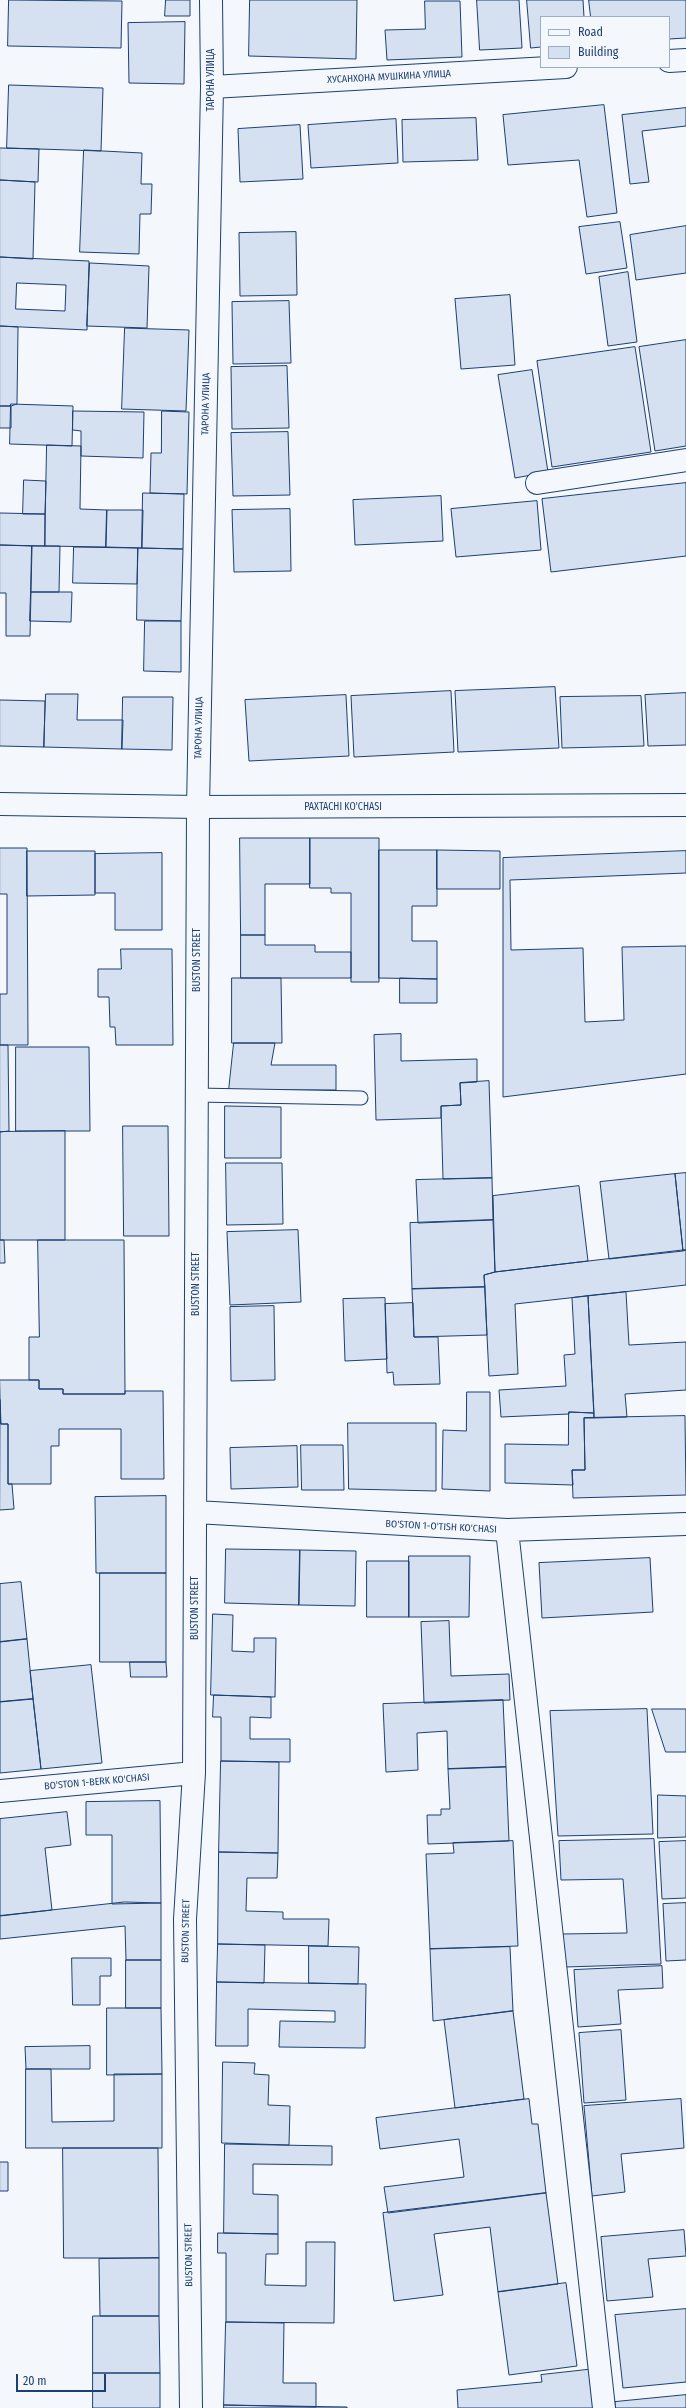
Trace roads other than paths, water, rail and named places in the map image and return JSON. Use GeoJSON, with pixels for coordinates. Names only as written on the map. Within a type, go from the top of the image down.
{"type":"FeatureCollection","features":[{"type":"Feature","properties":{"kind":"street","name":"ТАРОНА УЛИЦА"},"geometry":{"type":"LineString","coordinates":[[198,807],[212,87],[211,0]]}},
{"type":"Feature","properties":{"kind":"street"},"geometry":{"type":"LineString","coordinates":[[670,61],[686,60]]}},
{"type":"Feature","properties":{"kind":"street","name":"ХУСАНХОНА МУШКИНА УЛИЦА"},"geometry":{"type":"LineString","coordinates":[[212,87],[548,68]]}},
{"type":"Feature","properties":{"kind":"street"},"geometry":{"type":"LineString","coordinates":[[537,483],[686,460]]}},
{"type":"Feature","properties":{"kind":"street","name":"PAXTACHI KO'CHASI"},"geometry":{"type":"LineString","coordinates":[[0,804],[198,807],[686,806]]}},
{"type":"Feature","properties":{"kind":"street","name":"BUSTON STREET"},"geometry":{"type":"LineString","coordinates":[[191,2408],[185,1919],[194,1773],[198,807]]}},
{"type":"Feature","properties":{"kind":"street","name":"BO'STON 1-O'TISH KO'CHASI"},"geometry":{"type":"LineString","coordinates":[[196,1512],[507,1530],[686,1524]]}},
{"type":"Feature","properties":{"kind":"street"},"geometry":{"type":"LineString","coordinates":[[507,1530],[604,2408]]}},
{"type":"Feature","properties":{"kind":"street","name":"BO'STON 1-BERK KO'CHASI"},"geometry":{"type":"LineString","coordinates":[[0,1791],[194,1773]]}},
{"type":"Feature","properties":{"kind":"lane"},"geometry":{"type":"LineString","coordinates":[[196,1095],[361,1098]]}}]}
